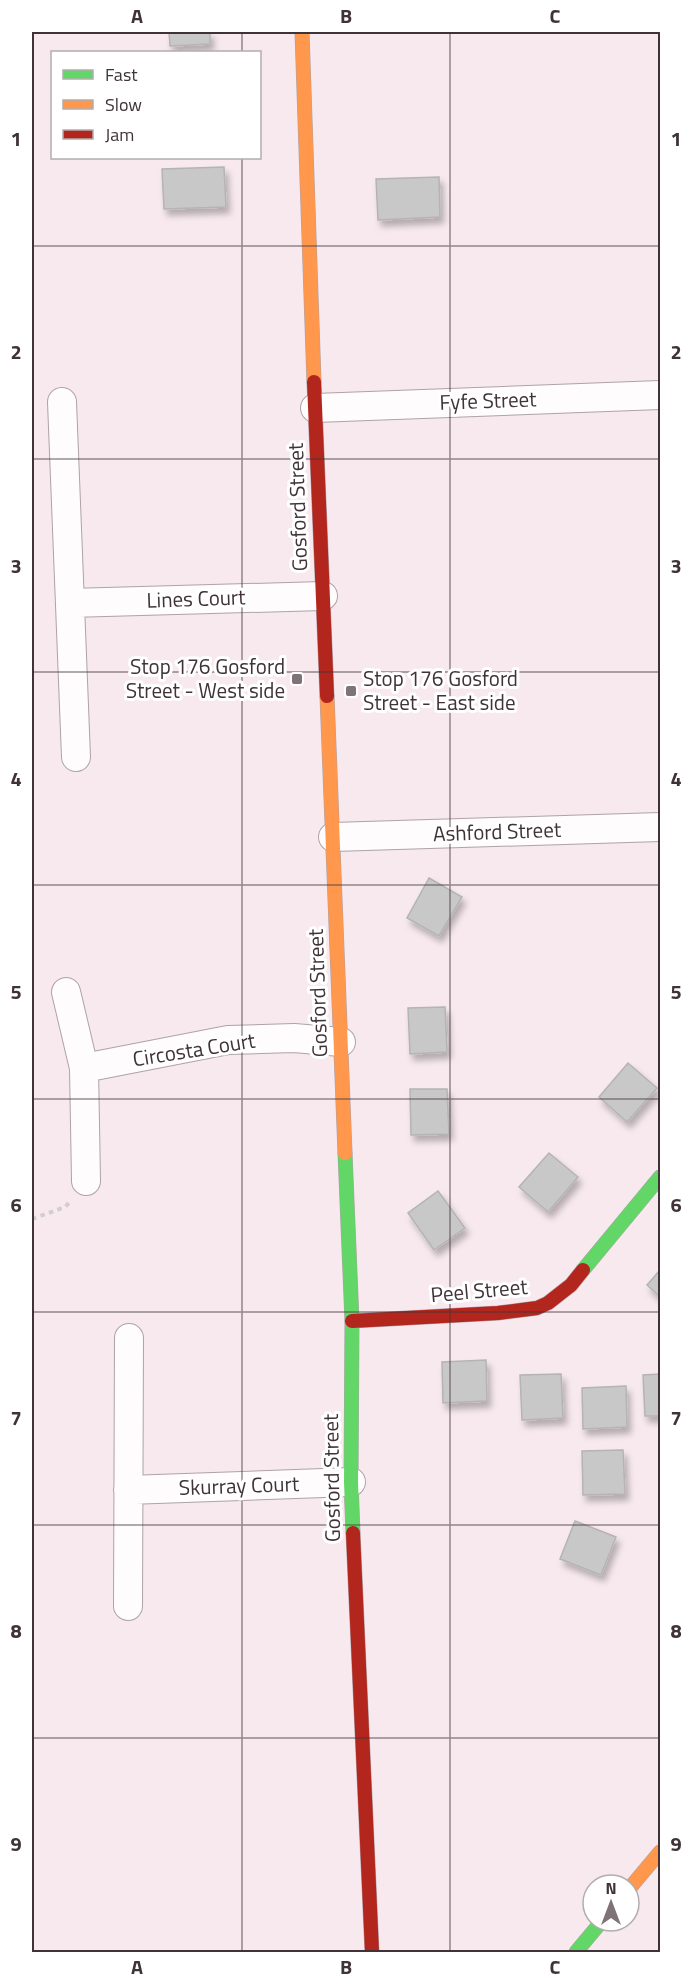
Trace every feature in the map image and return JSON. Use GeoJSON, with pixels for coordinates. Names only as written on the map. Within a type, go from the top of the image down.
{"type":"FeatureCollection","features":[{"type":"Feature","properties":{"kind":"street","name":"Gosford Street"},"geometry":{"type":"LineString","coordinates":[[302,32],[352,1321],[351,1482],[372,1953]]}},
{"type":"Feature","properties":{"kind":"street","name":"Fyfe Street"},"geometry":{"type":"LineString","coordinates":[[315,408],[660,395]]}},
{"type":"Feature","properties":{"kind":"street"},"geometry":{"type":"LineString","coordinates":[[62,402],[76,757]]}},
{"type":"Feature","properties":{"kind":"street","name":"Lines Court"},"geometry":{"type":"LineString","coordinates":[[70,603],[323,596]]}},
{"type":"Feature","properties":{"kind":"street","name":"Ashford Street"},"geometry":{"type":"LineString","coordinates":[[333,837],[660,827]]}},
{"type":"Feature","properties":{"kind":"street"},"geometry":{"type":"LineString","coordinates":[[66,992],[84,1068],[86,1181]]}},
{"type":"Feature","properties":{"kind":"street","name":"Circosta Court"},"geometry":{"type":"LineString","coordinates":[[84,1068],[228,1040],[294,1038],[341,1042]]}},
{"type":"Feature","properties":{"kind":"street","name":"Peel Street"},"geometry":{"type":"LineString","coordinates":[[352,1321],[498,1313],[537,1308],[571,1285],[660,1177]]}},
{"type":"Feature","properties":{"kind":"street"},"geometry":{"type":"LineString","coordinates":[[128,1606],[129,1338]]}},
{"type":"Feature","properties":{"kind":"street","name":"Skurray Court"},"geometry":{"type":"LineString","coordinates":[[128,1490],[351,1482]]}},
{"type":"Feature","properties":{"kind":"street"},"geometry":{"type":"LineString","coordinates":[[641,1875],[660,1852]]}},
{"type":"Feature","properties":{"kind":"street"},"geometry":{"type":"LineString","coordinates":[[576,1953],[592,1933]]}},
{"type":"Feature","properties":{"kind":"path"},"geometry":{"type":"LineString","coordinates":[[32,1219],[65,1207],[86,1181]]}},
{"type":"Feature","properties":{"kind":"building"},"geometry":{"type":"Polygon","coordinates":[[[169,32],[210,32],[210,44],[170,46],[169,32]]]}},
{"type":"Feature","properties":{"kind":"building"},"geometry":{"type":"Polygon","coordinates":[[[224,167],[226,207],[164,209],[162,169],[224,167]]]}},
{"type":"Feature","properties":{"kind":"building"},"geometry":{"type":"Polygon","coordinates":[[[439,177],[440,217],[378,220],[376,179],[439,177]]]}},
{"type":"Feature","properties":{"kind":"building"},"geometry":{"type":"Polygon","coordinates":[[[429,878],[462,897],[439,936],[407,918],[429,878]]]}},
{"type":"Feature","properties":{"kind":"building"},"geometry":{"type":"Polygon","coordinates":[[[445,1007],[447,1052],[410,1054],[408,1008],[445,1007]]]}},
{"type":"Feature","properties":{"kind":"building"},"geometry":{"type":"Polygon","coordinates":[[[628,1063],[657,1088],[627,1122],[599,1097],[628,1063]]]}},
{"type":"Feature","properties":{"kind":"building"},"geometry":{"type":"Polygon","coordinates":[[[410,1089],[447,1089],[449,1134],[411,1135],[410,1089]]]}},
{"type":"Feature","properties":{"kind":"building"},"geometry":{"type":"Polygon","coordinates":[[[549,1153],[578,1177],[548,1212],[519,1187],[549,1153]]]}},
{"type":"Feature","properties":{"kind":"building"},"geometry":{"type":"Polygon","coordinates":[[[438,1191],[465,1228],[434,1250],[408,1213],[438,1191]]]}},
{"type":"Feature","properties":{"kind":"building"},"geometry":{"type":"Polygon","coordinates":[[[660,1270],[660,1297],[647,1285],[660,1270]]]}},
{"type":"Feature","properties":{"kind":"building"},"geometry":{"type":"Polygon","coordinates":[[[486,1360],[487,1401],[443,1403],[442,1362],[486,1360]]]}},
{"type":"Feature","properties":{"kind":"building"},"geometry":{"type":"Polygon","coordinates":[[[561,1374],[563,1418],[522,1420],[520,1375],[561,1374]]]}},
{"type":"Feature","properties":{"kind":"building"},"geometry":{"type":"Polygon","coordinates":[[[660,1374],[660,1416],[645,1416],[643,1375],[660,1374]]]}},
{"type":"Feature","properties":{"kind":"building"},"geometry":{"type":"Polygon","coordinates":[[[626,1386],[627,1427],[583,1429],[582,1388],[626,1386]]]}},
{"type":"Feature","properties":{"kind":"building"},"geometry":{"type":"Polygon","coordinates":[[[623,1450],[625,1494],[583,1495],[582,1451],[623,1450]]]}},
{"type":"Feature","properties":{"kind":"building"},"geometry":{"type":"Polygon","coordinates":[[[575,1521],[616,1537],[601,1575],[560,1559],[575,1521]]]}},
{"type":"Feature","properties":{"kind":"traffic: fast"},"geometry":{"type":"LineString","coordinates":[[345,1153],[352,1321],[353,1533]]}},
{"type":"Feature","properties":{"kind":"traffic: fast"},"geometry":{"type":"LineString","coordinates":[[583,1270],[660,1177]]}},
{"type":"Feature","properties":{"kind":"traffic: fast"},"geometry":{"type":"LineString","coordinates":[[576,1952],[592,1933]]}},
{"type":"Feature","properties":{"kind":"traffic: slow"},"geometry":{"type":"LineString","coordinates":[[302,32],[314,382]]}},
{"type":"Feature","properties":{"kind":"traffic: slow"},"geometry":{"type":"LineString","coordinates":[[327,696],[345,1153]]}},
{"type":"Feature","properties":{"kind":"traffic: slow"},"geometry":{"type":"LineString","coordinates":[[641,1875],[660,1852]]}},
{"type":"Feature","properties":{"kind":"traffic: jam"},"geometry":{"type":"LineString","coordinates":[[314,382],[327,696]]}},
{"type":"Feature","properties":{"kind":"traffic: jam"},"geometry":{"type":"LineString","coordinates":[[352,1321],[498,1313],[537,1308],[548,1303],[571,1285],[583,1270]]}},
{"type":"Feature","properties":{"kind":"traffic: jam"},"geometry":{"type":"LineString","coordinates":[[353,1533],[372,1952]]}},
{"type":"Feature","properties":{"kind":"place","name":"Stop 176 Gosford Street - West side"},"geometry":{"type":"Point","coordinates":[297,679]}},
{"type":"Feature","properties":{"kind":"place","name":"Stop 176 Gosford Street - East side"},"geometry":{"type":"Point","coordinates":[351,691]}}]}
